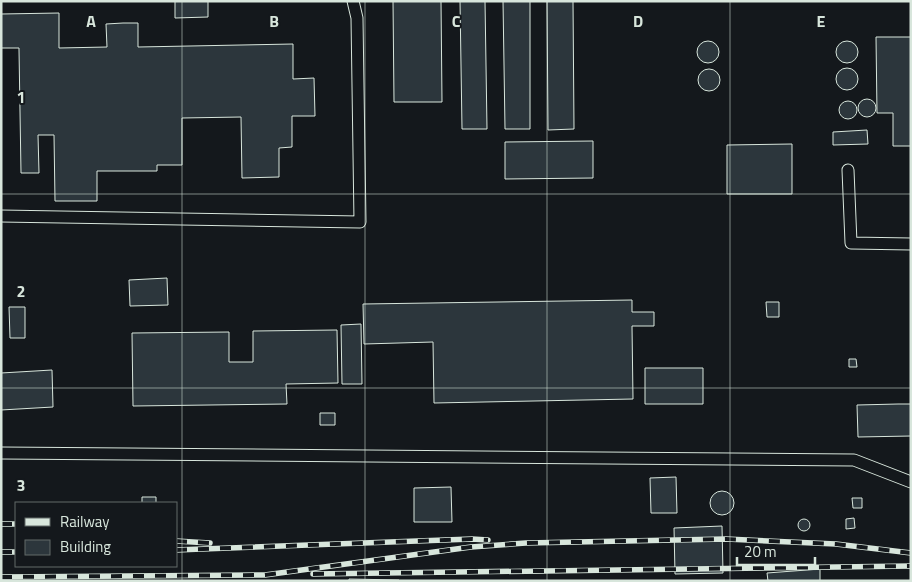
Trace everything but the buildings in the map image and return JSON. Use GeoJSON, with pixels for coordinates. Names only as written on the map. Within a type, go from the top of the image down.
{"type":"FeatureCollection","features":[{"type":"Feature","properties":{"kind":"lane"},"geometry":{"type":"LineString","coordinates":[[1,216],[360,222],[357,18],[353,1]]}},
{"type":"Feature","properties":{"kind":"lane"},"geometry":{"type":"LineString","coordinates":[[848,170],[850,243],[911,244]]}},
{"type":"Feature","properties":{"kind":"lane"},"geometry":{"type":"LineString","coordinates":[[1,454],[854,460],[911,482]]}},
{"type":"Feature","properties":{"kind":"railway"},"geometry":{"type":"LineString","coordinates":[[1,524],[15,524]]}},
{"type":"Feature","properties":{"kind":"railway"},"geometry":{"type":"LineString","coordinates":[[178,550],[472,539],[488,540]]}},
{"type":"Feature","properties":{"kind":"railway"},"geometry":{"type":"LineString","coordinates":[[1,577],[265,575],[471,547],[526,543],[726,539],[836,544],[911,553]]}},
{"type":"Feature","properties":{"kind":"railway"},"geometry":{"type":"LineString","coordinates":[[178,541],[210,543]]}},
{"type":"Feature","properties":{"kind":"railway"},"geometry":{"type":"LineString","coordinates":[[1,552],[15,552]]}},
{"type":"Feature","properties":{"kind":"railway"},"geometry":{"type":"LineString","coordinates":[[313,574],[911,566]]}}]}
